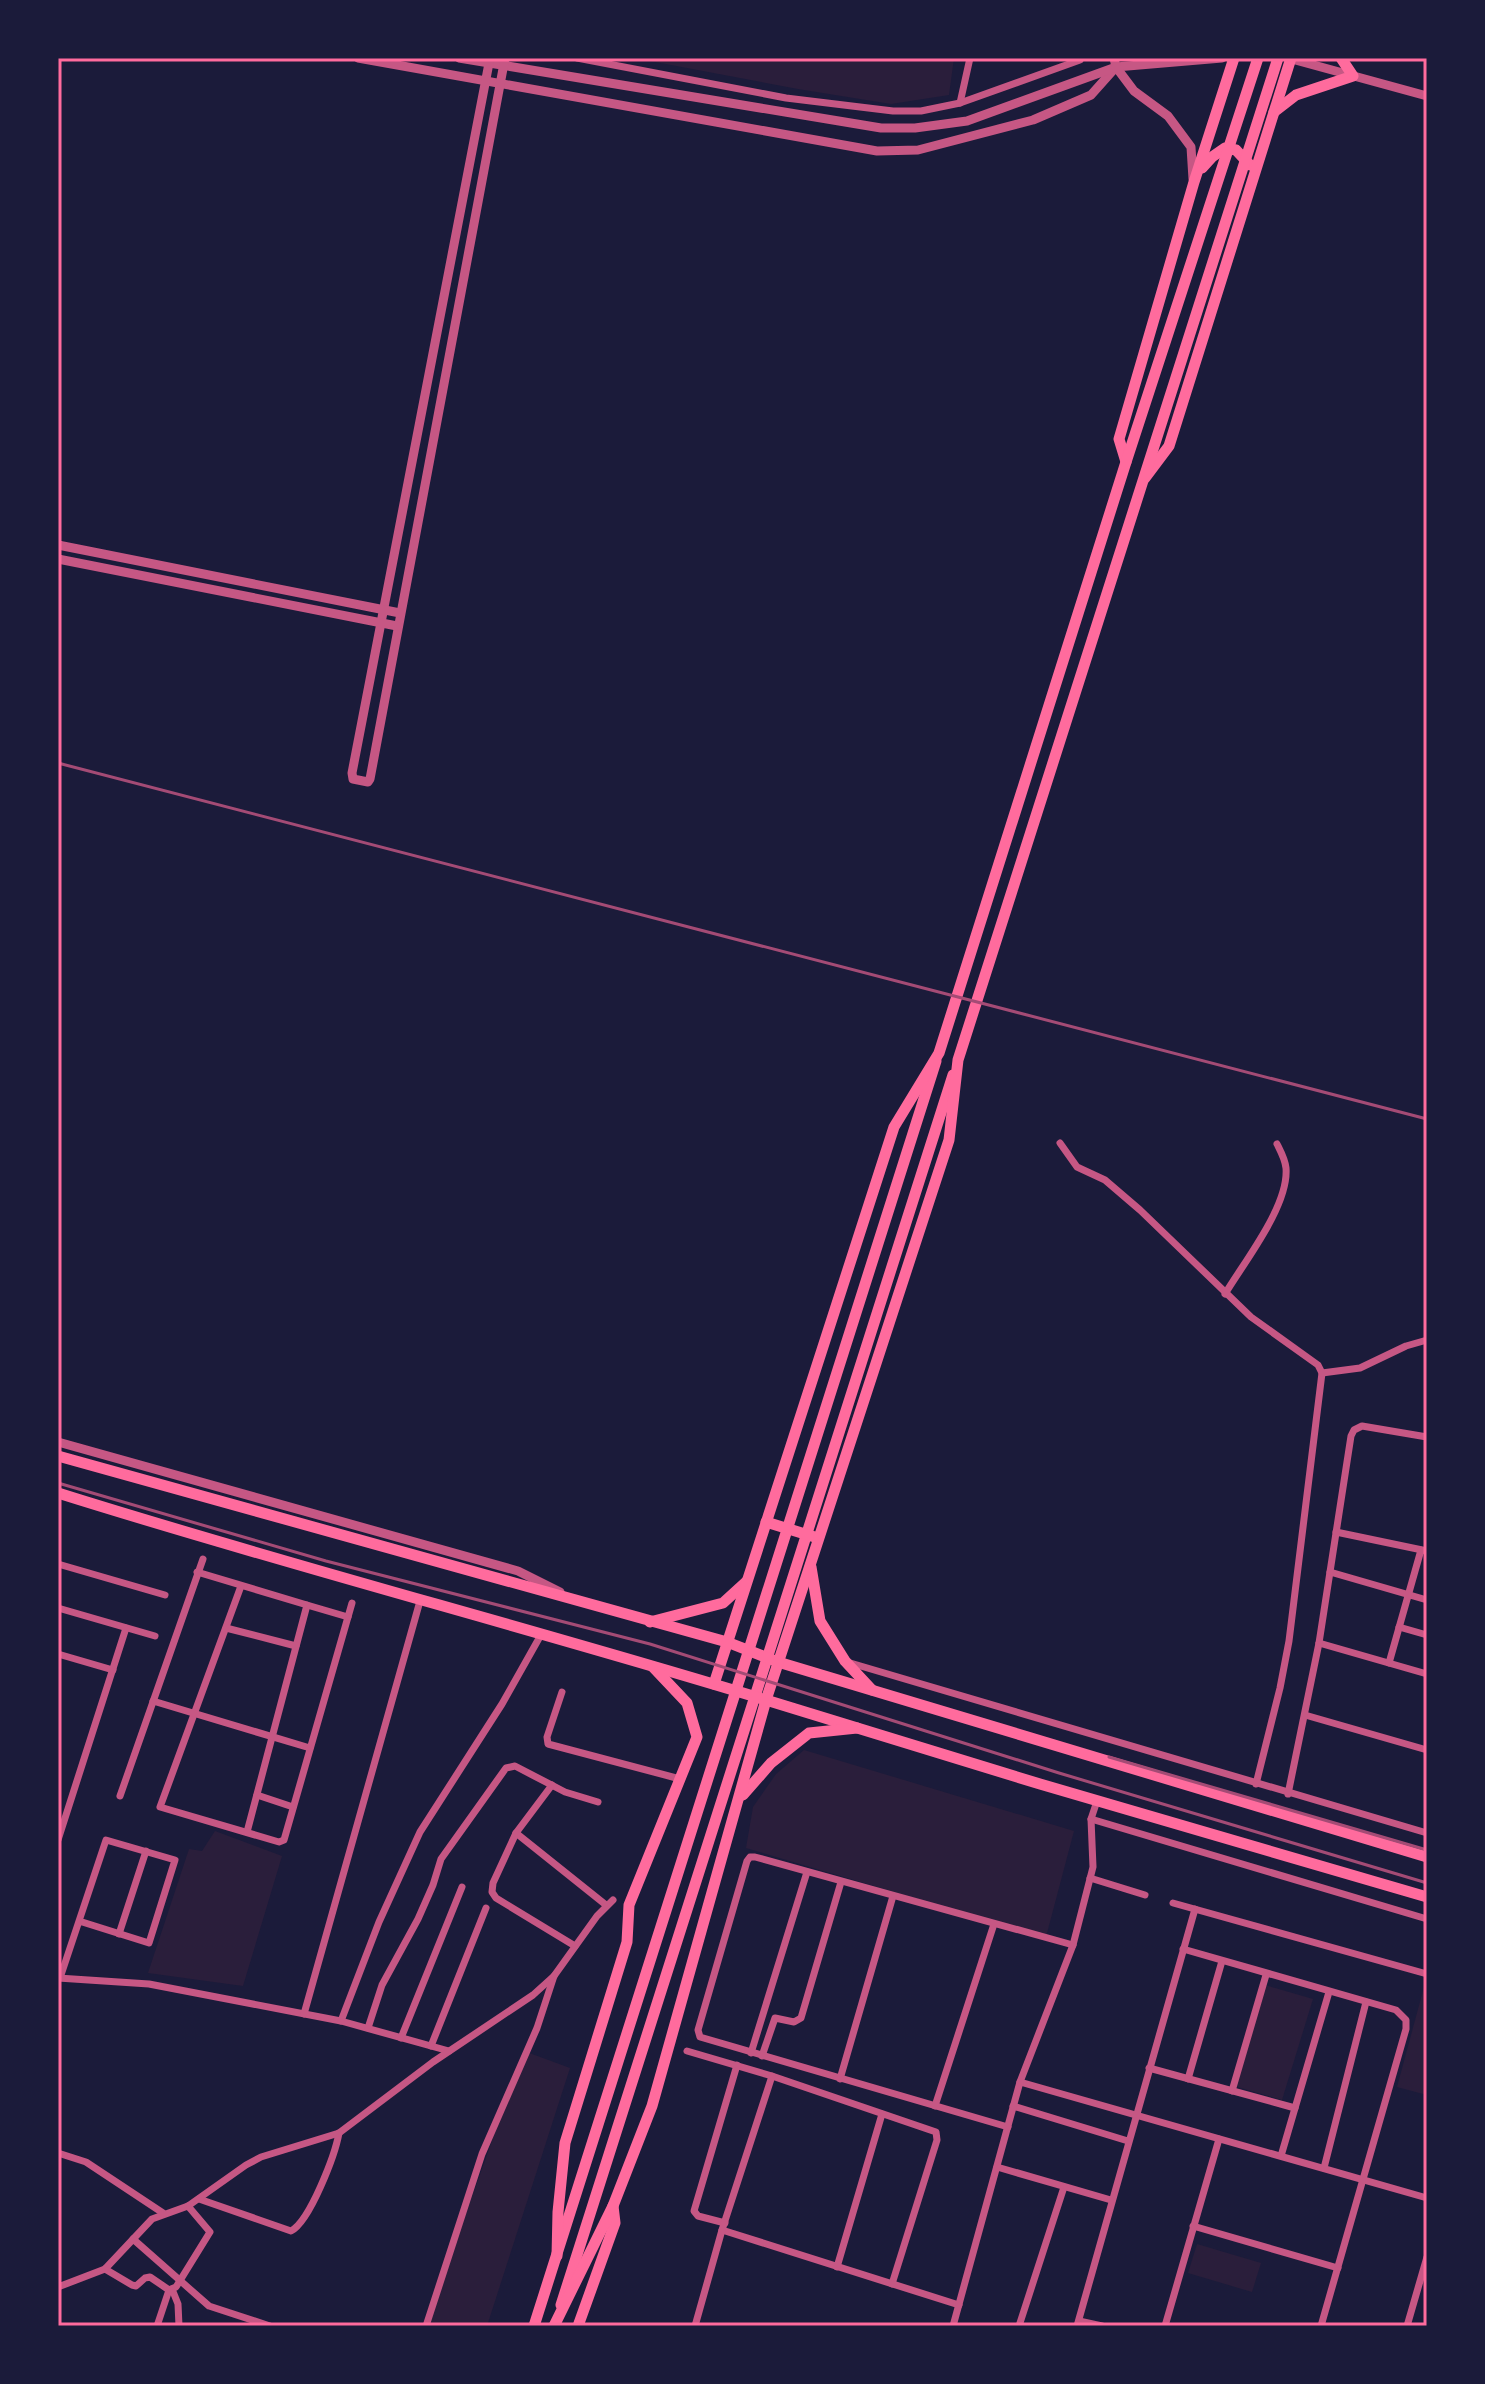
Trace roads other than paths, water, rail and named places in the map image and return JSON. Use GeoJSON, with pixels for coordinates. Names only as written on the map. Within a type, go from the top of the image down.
{"type":"FeatureCollection","features":[{"type":"Feature","properties":{"kind":"main road"},"geometry":{"type":"LineString","coordinates":[[1126,462],[1119,439],[1194,182],[1234,58]]}},
{"type":"Feature","properties":{"kind":"main road"},"geometry":{"type":"LineString","coordinates":[[534,2326],[1126,462],[1258,58]]}},
{"type":"Feature","properties":{"kind":"main road"},"geometry":{"type":"LineString","coordinates":[[554,2326],[1278,58]]}},
{"type":"Feature","properties":{"kind":"main road"},"geometry":{"type":"LineString","coordinates":[[1145,478],[1169,446],[1290,58]]}},
{"type":"Feature","properties":{"kind":"main road"},"geometry":{"type":"LineString","coordinates":[[1274,112],[1296,95],[1353,76],[1341,58]]}},
{"type":"Feature","properties":{"kind":"main road"},"geometry":{"type":"LineString","coordinates":[[1194,182],[1204,164],[1225,148],[1236,150],[1250,163],[1253,178]]}},
{"type":"Feature","properties":{"kind":"main road"},"geometry":{"type":"LineString","coordinates":[[714,1684],[894,1127],[939,1053]]}},
{"type":"Feature","properties":{"kind":"main road"},"geometry":{"type":"LineString","coordinates":[[554,2326],[613,2206],[652,2106],[766,1700],[949,1140],[958,1060]]}},
{"type":"Feature","properties":{"kind":"main road"},"geometry":{"type":"LineString","coordinates":[[58,1456],[727,1642],[778,1662],[1427,1857]]}},
{"type":"Feature","properties":{"kind":"main road"},"geometry":{"type":"LineString","coordinates":[[58,1493],[249,1552],[542,1632],[1097,1801],[1427,1897]]}},
{"type":"Feature","properties":{"kind":"main road"},"geometry":{"type":"LineString","coordinates":[[766,1522],[818,1538]]}},
{"type":"Feature","properties":{"kind":"main road"},"geometry":{"type":"LineString","coordinates":[[811,1563],[820,1621],[845,1661],[872,1690]]}},
{"type":"Feature","properties":{"kind":"main road"},"geometry":{"type":"LineString","coordinates":[[650,1622],[723,1603],[747,1582]]}},
{"type":"Feature","properties":{"kind":"main road"},"geometry":{"type":"LineString","coordinates":[[557,2256],[565,2143],[627,1942],[629,1905],[697,1737],[687,1703],[650,1664]]}},
{"type":"Feature","properties":{"kind":"main road"},"geometry":{"type":"LineString","coordinates":[[739,1800],[771,1763],[809,1733],[857,1728]]}},
{"type":"Feature","properties":{"kind":"main road"},"geometry":{"type":"LineString","coordinates":[[578,2326],[615,2223],[613,2206]]}},
{"type":"Feature","properties":{"kind":"street"},"geometry":{"type":"LineString","coordinates":[[358,58],[877,151],[918,150],[992,132],[1060,110],[1091,95],[1115,62]]}},
{"type":"Feature","properties":{"kind":"street"},"geometry":{"type":"LineString","coordinates":[[459,58],[504,62],[881,128],[915,128],[967,121],[1115,62],[1222,58]]}},
{"type":"Feature","properties":{"kind":"street"},"geometry":{"type":"LineString","coordinates":[[577,58],[786,98],[877,110],[921,111],[960,103],[1080,60]]}},
{"type":"Feature","properties":{"kind":"street"},"geometry":{"type":"LineString","coordinates":[[960,103],[970,58]]}},
{"type":"Feature","properties":{"kind":"street"},"geometry":{"type":"LineString","coordinates":[[1290,58],[1427,96]]}},
{"type":"Feature","properties":{"kind":"street"},"geometry":{"type":"LineString","coordinates":[[489,60],[352,773],[356,781],[368,782],[370,779],[504,62]]}},
{"type":"Feature","properties":{"kind":"street"},"geometry":{"type":"LineString","coordinates":[[1115,62],[1134,91],[1168,116],[1191,147],[1194,182]]}},
{"type":"Feature","properties":{"kind":"street"},"geometry":{"type":"LineString","coordinates":[[58,545],[400,613]]}},
{"type":"Feature","properties":{"kind":"street"},"geometry":{"type":"LineString","coordinates":[[58,559],[397,626]]}},
{"type":"Feature","properties":{"kind":"street"},"geometry":{"type":"LineString","coordinates":[[1060,1143],[1077,1167],[1105,1180],[1225,1294],[1251,1317],[1318,1365],[1322,1373],[1289,1641],[1256,1784]]}},
{"type":"Feature","properties":{"kind":"street"},"geometry":{"type":"LineString","coordinates":[[1225,1294],[1275,1211],[1283,1190],[1286,1171],[1277,1144]]}},
{"type":"Feature","properties":{"kind":"street"},"geometry":{"type":"LineString","coordinates":[[1322,1373],[1360,1368],[1406,1346],[1427,1340]]}},
{"type":"Feature","properties":{"kind":"street"},"geometry":{"type":"LineString","coordinates":[[1288,1794],[1319,1643],[1349,1444],[1354,1430],[1362,1426],[1373,1427],[1427,1437]]}},
{"type":"Feature","properties":{"kind":"street"},"geometry":{"type":"LineString","coordinates":[[58,1442],[518,1571],[566,1596]]}},
{"type":"Feature","properties":{"kind":"street"},"geometry":{"type":"LineString","coordinates":[[1336,1532],[1424,1550],[1389,1663]]}},
{"type":"Feature","properties":{"kind":"street"},"geometry":{"type":"LineString","coordinates":[[120,1796],[203,1559]]}},
{"type":"Feature","properties":{"kind":"street"},"geometry":{"type":"LineString","coordinates":[[58,1564],[165,1595]]}},
{"type":"Feature","properties":{"kind":"street"},"geometry":{"type":"LineString","coordinates":[[197,1572],[348,1617]]}},
{"type":"Feature","properties":{"kind":"street"},"geometry":{"type":"LineString","coordinates":[[1330,1572],[1427,1600]]}},
{"type":"Feature","properties":{"kind":"street"},"geometry":{"type":"LineString","coordinates":[[241,1586],[160,1807],[282,1842],[352,1603]]}},
{"type":"Feature","properties":{"kind":"street"},"geometry":{"type":"LineString","coordinates":[[304,2014],[420,1601]]}},
{"type":"Feature","properties":{"kind":"street"},"geometry":{"type":"LineString","coordinates":[[247,1832],[307,1605]]}},
{"type":"Feature","properties":{"kind":"street"},"geometry":{"type":"LineString","coordinates":[[58,1608],[155,1636]]}},
{"type":"Feature","properties":{"kind":"street"},"geometry":{"type":"LineString","coordinates":[[1399,1627],[1427,1635]]}},
{"type":"Feature","properties":{"kind":"street"},"geometry":{"type":"LineString","coordinates":[[58,1840],[62,1816],[126,1628]]}},
{"type":"Feature","properties":{"kind":"street"},"geometry":{"type":"LineString","coordinates":[[226,1628],[296,1646]]}},
{"type":"Feature","properties":{"kind":"street"},"geometry":{"type":"LineString","coordinates":[[341,2021],[379,1922],[420,1832],[502,1704],[542,1632]]}},
{"type":"Feature","properties":{"kind":"street"},"geometry":{"type":"LineString","coordinates":[[1319,1643],[1427,1674]]}},
{"type":"Feature","properties":{"kind":"street"},"geometry":{"type":"LineString","coordinates":[[58,1654],[113,1670]]}},
{"type":"Feature","properties":{"kind":"street"},"geometry":{"type":"LineString","coordinates":[[845,1661],[1427,1833]]}},
{"type":"Feature","properties":{"kind":"street"},"geometry":{"type":"LineString","coordinates":[[562,1692],[547,1737],[548,1744],[680,1779]]}},
{"type":"Feature","properties":{"kind":"street"},"geometry":{"type":"LineString","coordinates":[[153,1701],[310,1748]]}},
{"type":"Feature","properties":{"kind":"street"},"geometry":{"type":"LineString","coordinates":[[1305,1715],[1427,1750]]}},
{"type":"Feature","properties":{"kind":"street"},"geometry":{"type":"LineString","coordinates":[[1069,1749],[1074,1730]]}},
{"type":"Feature","properties":{"kind":"street"},"geometry":{"type":"LineString","coordinates":[[368,2028],[382,1985],[418,1919],[441,1859],[506,1768],[515,1766],[552,1785],[598,1802]]}},
{"type":"Feature","properties":{"kind":"street"},"geometry":{"type":"LineString","coordinates":[[552,1785],[516,1833],[493,1883],[492,1892],[496,1898],[575,1946]]}},
{"type":"Feature","properties":{"kind":"street"},"geometry":{"type":"LineString","coordinates":[[257,1795],[293,1807]]}},
{"type":"Feature","properties":{"kind":"street"},"geometry":{"type":"LineString","coordinates":[[953,2326],[1020,2082],[1073,1945],[1093,1867],[1091,1819],[1097,1801]]}},
{"type":"Feature","properties":{"kind":"street"},"geometry":{"type":"LineString","coordinates":[[1091,1819],[1427,1919]]}},
{"type":"Feature","properties":{"kind":"street"},"geometry":{"type":"LineString","coordinates":[[58,2287],[105,2269],[152,2219],[188,2206],[246,2165],[261,2157],[339,2133],[449,2051],[533,1995],[554,1976],[610,1902],[516,1833]]}},
{"type":"Feature","properties":{"kind":"street"},"geometry":{"type":"LineString","coordinates":[[79,1921],[149,1943],[175,1860],[106,1840],[59,1978],[149,1984],[341,2021],[449,2051]]}},
{"type":"Feature","properties":{"kind":"street"},"geometry":{"type":"LineString","coordinates":[[119,1934],[146,1851]]}},
{"type":"Feature","properties":{"kind":"street"},"geometry":{"type":"LineString","coordinates":[[1008,2127],[703,2039],[698,2033],[747,1861],[753,1857],[1073,1945]]}},
{"type":"Feature","properties":{"kind":"street"},"geometry":{"type":"LineString","coordinates":[[751,2053],[807,1872]]}},
{"type":"Feature","properties":{"kind":"street"},"geometry":{"type":"LineString","coordinates":[[1090,1878],[1145,1895]]}},
{"type":"Feature","properties":{"kind":"street"},"geometry":{"type":"LineString","coordinates":[[762,2056],[775,2018],[794,2022],[801,2018],[841,1882]]}},
{"type":"Feature","properties":{"kind":"street"},"geometry":{"type":"LineString","coordinates":[[401,2038],[462,1887]]}},
{"type":"Feature","properties":{"kind":"street"},"geometry":{"type":"LineString","coordinates":[[840,2079],[893,1896]]}},
{"type":"Feature","properties":{"kind":"street"},"geometry":{"type":"LineString","coordinates":[[1173,1903],[1427,1974]]}},
{"type":"Feature","properties":{"kind":"street"},"geometry":{"type":"LineString","coordinates":[[431,2046],[486,1908]]}},
{"type":"Feature","properties":{"kind":"street"},"geometry":{"type":"LineString","coordinates":[[1102,2326],[1078,2323],[1195,1909]]}},
{"type":"Feature","properties":{"kind":"street"},"geometry":{"type":"LineString","coordinates":[[935,2106],[994,1924]]}},
{"type":"Feature","properties":{"kind":"street"},"geometry":{"type":"LineString","coordinates":[[1183,1949],[1396,2010],[1406,2020],[1406,2029],[1321,2326]]}},
{"type":"Feature","properties":{"kind":"street"},"geometry":{"type":"LineString","coordinates":[[1188,2079],[1222,1961]]}},
{"type":"Feature","properties":{"kind":"street"},"geometry":{"type":"LineString","coordinates":[[1232,2091],[1266,1975]]}},
{"type":"Feature","properties":{"kind":"street"},"geometry":{"type":"LineString","coordinates":[[426,2326],[482,2154],[537,2028],[554,1976]]}},
{"type":"Feature","properties":{"kind":"street"},"geometry":{"type":"LineString","coordinates":[[1281,2156],[1329,1992]]}},
{"type":"Feature","properties":{"kind":"street"},"geometry":{"type":"LineString","coordinates":[[1324,2168],[1366,2002]]}},
{"type":"Feature","properties":{"kind":"street"},"geometry":{"type":"LineString","coordinates":[[687,2051],[772,2076],[936,2132],[937,2140],[892,2284]]}},
{"type":"Feature","properties":{"kind":"street"},"geometry":{"type":"LineString","coordinates":[[737,2065],[694,2211],[698,2216],[837,2267],[959,2305]]}},
{"type":"Feature","properties":{"kind":"street"},"geometry":{"type":"LineString","coordinates":[[1149,2068],[1295,2108]]}},
{"type":"Feature","properties":{"kind":"street"},"geometry":{"type":"LineString","coordinates":[[695,2326],[772,2076]]}},
{"type":"Feature","properties":{"kind":"street"},"geometry":{"type":"LineString","coordinates":[[1020,2082],[1427,2198]]}},
{"type":"Feature","properties":{"kind":"street"},"geometry":{"type":"LineString","coordinates":[[1013,2106],[1128,2141]]}},
{"type":"Feature","properties":{"kind":"street"},"geometry":{"type":"LineString","coordinates":[[837,2267],[882,2114]]}},
{"type":"Feature","properties":{"kind":"street"},"geometry":{"type":"LineString","coordinates":[[199,2199],[291,2231],[301,2224],[334,2159],[339,2133]]}},
{"type":"Feature","properties":{"kind":"street"},"geometry":{"type":"LineString","coordinates":[[1165,2326],[1219,2139]]}},
{"type":"Feature","properties":{"kind":"street"},"geometry":{"type":"LineString","coordinates":[[58,2153],[86,2162],[163,2213]]}},
{"type":"Feature","properties":{"kind":"street"},"geometry":{"type":"LineString","coordinates":[[997,2167],[1111,2200]]}},
{"type":"Feature","properties":{"kind":"street"},"geometry":{"type":"LineString","coordinates":[[1019,2326],[1064,2187]]}},
{"type":"Feature","properties":{"kind":"street"},"geometry":{"type":"LineString","coordinates":[[157,2326],[170,2290],[180,2281],[210,2232],[188,2206]]}},
{"type":"Feature","properties":{"kind":"street"},"geometry":{"type":"LineString","coordinates":[[1193,2226],[1338,2268]]}},
{"type":"Feature","properties":{"kind":"street"},"geometry":{"type":"LineString","coordinates":[[133,2239],[209,2306],[270,2326]]}},
{"type":"Feature","properties":{"kind":"street"},"geometry":{"type":"LineString","coordinates":[[1407,2326],[1427,2257]]}},
{"type":"Feature","properties":{"kind":"street"},"geometry":{"type":"LineString","coordinates":[[105,2269],[132,2285],[136,2286],[150,2277],[170,2290],[178,2304],[179,2326]]}},
{"type":"Feature","properties":{"kind":"railway"},"geometry":{"type":"LineString","coordinates":[[58,763],[1427,1119]]}},
{"type":"Feature","properties":{"kind":"railway"},"geometry":{"type":"LineString","coordinates":[[58,1483],[326,1561],[650,1644],[1059,1773],[1427,1883]]}},
{"type":"Feature","properties":{"kind":"railway"},"geometry":{"type":"LineString","coordinates":[[1109,1757],[1427,1850]]}}]}
